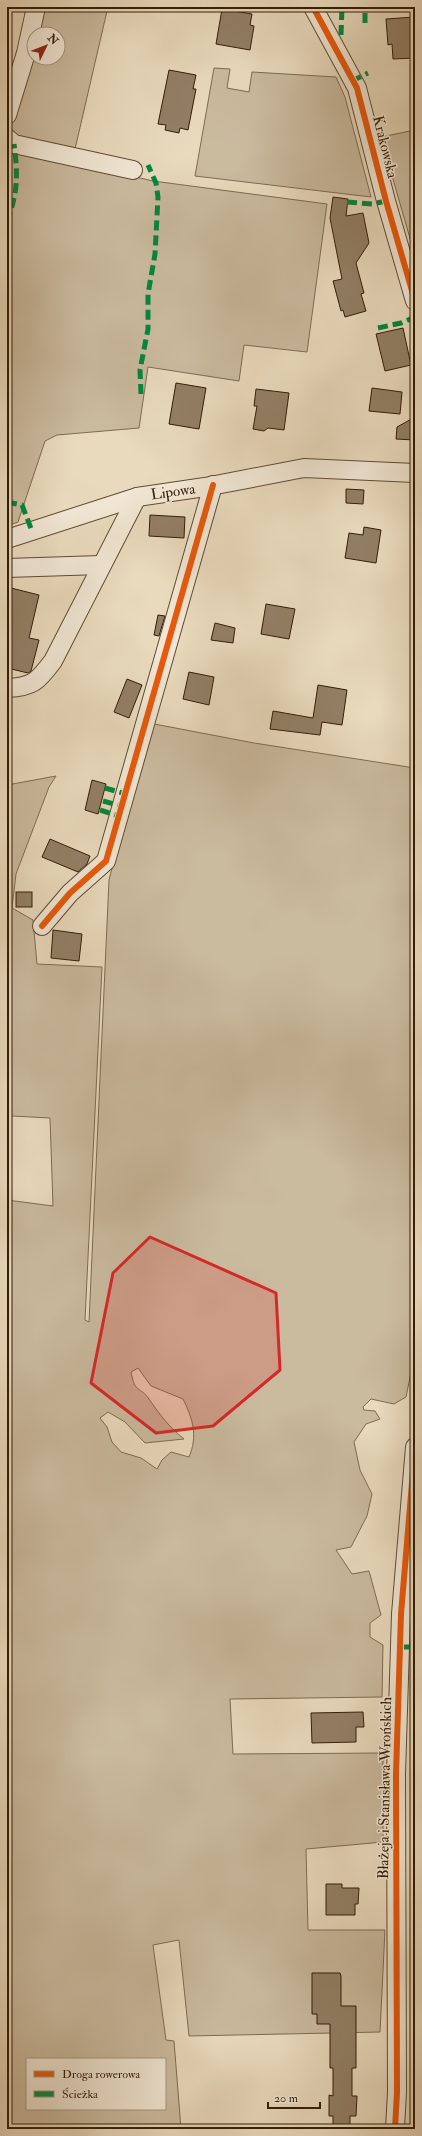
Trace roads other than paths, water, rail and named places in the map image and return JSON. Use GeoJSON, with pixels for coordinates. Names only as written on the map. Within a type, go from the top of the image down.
{"type":"FeatureCollection","features":[{"type":"Feature","properties":{"kind":"street"},"geometry":{"type":"LineString","coordinates":[[7,115],[26,53],[36,7]]}},
{"type":"Feature","properties":{"kind":"street","name":"Krakowska"},"geometry":{"type":"LineString","coordinates":[[313,7],[356,88],[386,201],[415,301]]}},
{"type":"Feature","properties":{"kind":"street"},"geometry":{"type":"LineString","coordinates":[[7,138],[14,144],[133,170]]}},
{"type":"Feature","properties":{"kind":"street","name":"Lipowa"},"geometry":{"type":"LineString","coordinates":[[7,539],[136,497],[213,485],[304,468],[415,473]]}},
{"type":"Feature","properties":{"kind":"street"},"geometry":{"type":"LineString","coordinates":[[42,926],[70,893],[106,861],[213,485]]}},
{"type":"Feature","properties":{"kind":"street"},"geometry":{"type":"LineString","coordinates":[[7,688],[26,687],[42,676],[53,661],[136,497]]}},
{"type":"Feature","properties":{"kind":"street"},"geometry":{"type":"LineString","coordinates":[[7,568],[101,565]]}},
{"type":"Feature","properties":{"kind":"street","name":"Błażeja i Stanisława Wrońskich"},"geometry":{"type":"LineString","coordinates":[[395,2129],[397,2010],[396,1767],[402,1614],[415,1447]]}}]}
